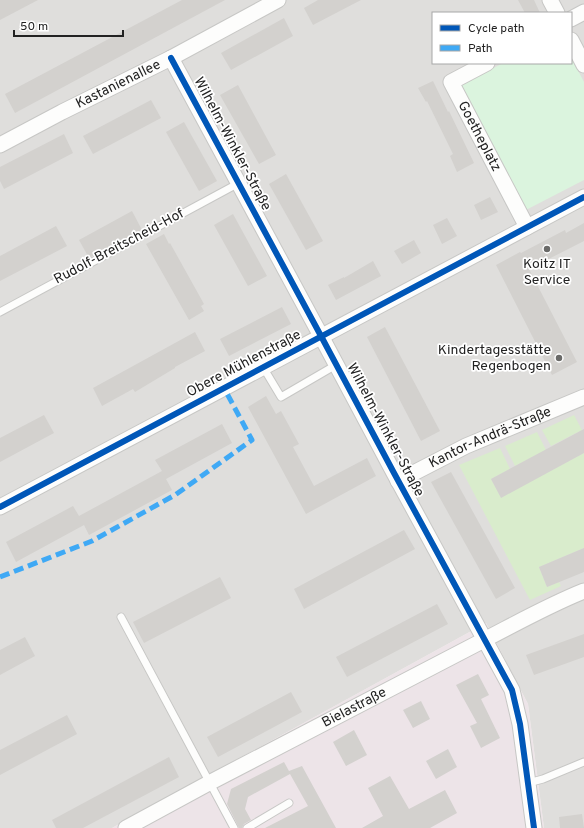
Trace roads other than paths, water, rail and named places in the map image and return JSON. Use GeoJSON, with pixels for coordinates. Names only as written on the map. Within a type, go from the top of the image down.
{"type":"FeatureCollection","features":[{"type":"Feature","properties":{"kind":"street","name":"Kastanienallee"},"geometry":{"type":"LineString","coordinates":[[0,145],[62,112],[171,58],[278,0]]}},
{"type":"Feature","properties":{"kind":"street"},"geometry":{"type":"LineString","coordinates":[[550,0],[556,12]]}},
{"type":"Feature","properties":{"kind":"street"},"geometry":{"type":"LineString","coordinates":[[572,18],[584,12]]}},
{"type":"Feature","properties":{"kind":"street"},"geometry":{"type":"LineString","coordinates":[[572,42],[584,65]]}},
{"type":"Feature","properties":{"kind":"street","name":"Wilhelm-Winkler-Straße"},"geometry":{"type":"LineString","coordinates":[[171,58],[512,690],[520,724],[534,828]]}},
{"type":"Feature","properties":{"kind":"street","name":"Goetheplatz"},"geometry":{"type":"LineString","coordinates":[[485,64],[451,82],[527,227]]}},
{"type":"Feature","properties":{"kind":"street","name":"Obere Mühlenstraße"},"geometry":{"type":"LineString","coordinates":[[0,507],[584,197]]}},
{"type":"Feature","properties":{"kind":"street","name":"Kantor-Andrä-Straße"},"geometry":{"type":"LineString","coordinates":[[398,481],[466,446],[584,397]]}},
{"type":"Feature","properties":{"kind":"street","name":"Bielastraße"},"geometry":{"type":"LineString","coordinates":[[126,828],[534,614],[584,591]]}},
{"type":"Feature","properties":{"kind":"lane","name":"Rudolf-Breitscheid-Hof"},"geometry":{"type":"LineString","coordinates":[[0,312],[239,183]]}},
{"type":"Feature","properties":{"kind":"lane"},"geometry":{"type":"LineString","coordinates":[[263,367],[281,397],[336,365]]}},
{"type":"Feature","properties":{"kind":"lane"},"geometry":{"type":"LineString","coordinates":[[121,617],[234,828]]}},
{"type":"Feature","properties":{"kind":"lane"},"geometry":{"type":"LineString","coordinates":[[528,783],[543,779],[584,762]]}},
{"type":"Feature","properties":{"kind":"lane"},"geometry":{"type":"LineString","coordinates":[[247,828],[288,803]]}},
{"type":"Feature","properties":{"kind":"place","name":"Koitz IT Service"},"geometry":{"type":"Point","coordinates":[547,249]}},
{"type":"Feature","properties":{"kind":"place","name":"Kindertagesstätte Regenbogen"},"geometry":{"type":"Point","coordinates":[559,358]}}]}
